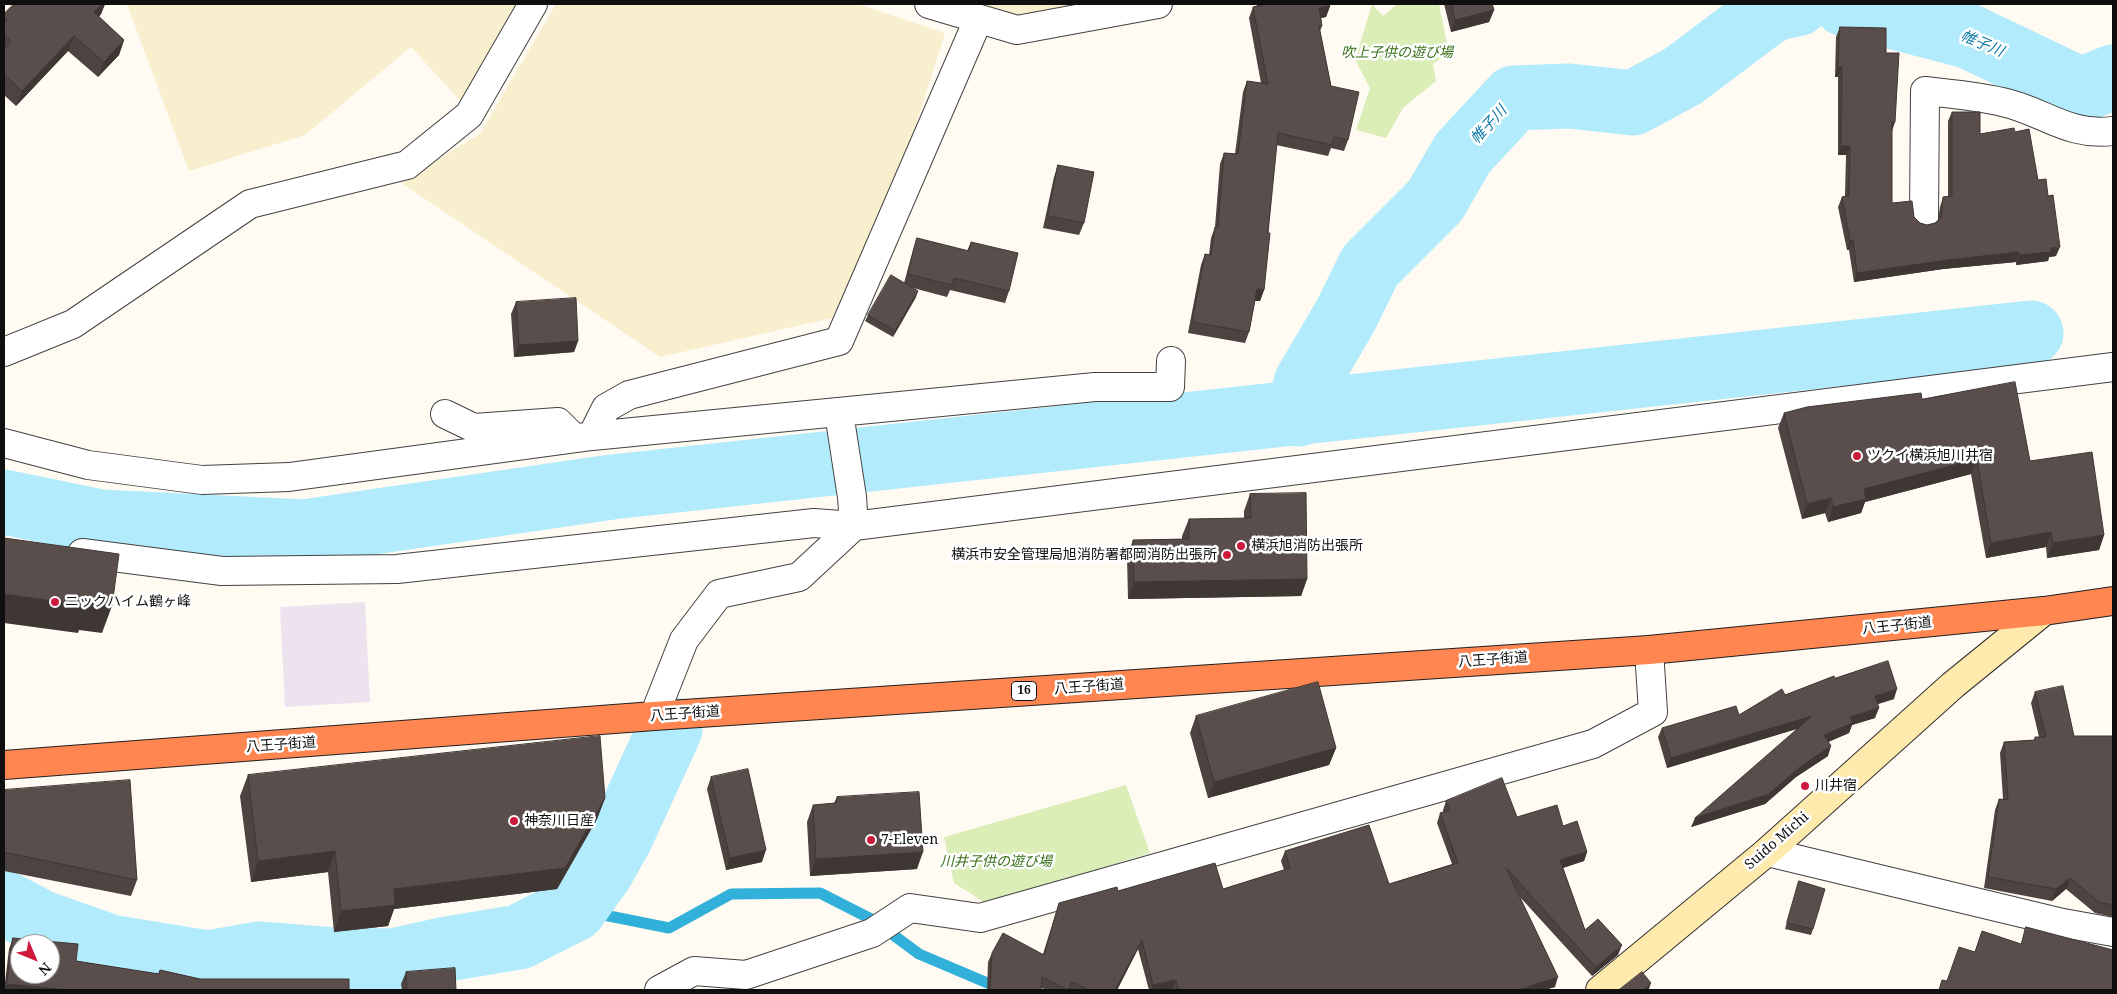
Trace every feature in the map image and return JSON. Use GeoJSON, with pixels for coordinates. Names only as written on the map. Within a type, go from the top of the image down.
{"type":"FeatureCollection","features":[{"type":"Feature","properties":{"kind":"highway","name":"八王子街道"},"geometry":{"type":"LineString","coordinates":[[4,765],[654,716],[1649,650],[2044,611],[2113,601]]}},
{"type":"Feature","properties":{"kind":"street"},"geometry":{"type":"LineString","coordinates":[[4,352],[73,324],[250,204],[407,165],[469,115],[533,4]]}},
{"type":"Feature","properties":{"kind":"street"},"geometry":{"type":"LineString","coordinates":[[929,4],[981,15],[1017,30],[1158,4]]}},
{"type":"Feature","properties":{"kind":"street"},"geometry":{"type":"LineString","coordinates":[[584,438],[606,408],[629,395],[839,341],[981,15]]}},
{"type":"Feature","properties":{"kind":"street"},"geometry":{"type":"LineString","coordinates":[[1924,219],[1925,91],[2004,102],[2064,127],[2102,132],[2113,131]]}},
{"type":"Feature","properties":{"kind":"street"},"geometry":{"type":"LineString","coordinates":[[4,443],[88,465],[202,480],[289,477],[584,438],[840,420],[1095,387],[1170,386],[1170,361]]}},
{"type":"Feature","properties":{"kind":"street"},"geometry":{"type":"LineString","coordinates":[[62,550],[222,571],[397,568],[814,523],[854,526],[2113,368]]}},
{"type":"Feature","properties":{"kind":"street"},"geometry":{"type":"LineString","coordinates":[[445,414],[474,428],[558,422],[584,438]]}},
{"type":"Feature","properties":{"kind":"street"},"geometry":{"type":"LineString","coordinates":[[840,420],[852,497],[854,526]]}},
{"type":"Feature","properties":{"kind":"street"},"geometry":{"type":"LineString","coordinates":[[654,716],[684,640],[719,594],[799,577],[854,526]]}},
{"type":"Feature","properties":{"kind":"street","name":"Suido Michi"},"geometry":{"type":"LineString","coordinates":[[1600,990],[1766,852],[1953,686],[2044,611]]}},
{"type":"Feature","properties":{"kind":"street"},"geometry":{"type":"LineString","coordinates":[[659,990],[694,971],[746,974],[872,932],[910,908],[980,918],[1593,744],[1653,712],[1649,650]]}},
{"type":"Feature","properties":{"kind":"street"},"geometry":{"type":"LineString","coordinates":[[1766,852],[2063,923],[2113,932]]}},
{"type":"Feature","properties":{"kind":"shaded area"},"geometry":{"type":"Polygon","coordinates":[[[127,4],[522,4],[465,106],[411,47],[305,135],[189,171],[127,4]]]}},
{"type":"Feature","properties":{"kind":"shaded area"},"geometry":{"type":"Polygon","coordinates":[[[556,4],[858,4],[945,33],[903,166],[832,318],[660,357],[400,182],[480,134],[556,4]]]}},
{"type":"Feature","properties":{"kind":"shaded area"},"geometry":{"type":"Polygon","coordinates":[[[988,4],[1115,4],[1026,23],[987,14],[988,4]]]}},
{"type":"Feature","properties":{"kind":"shaded area"},"geometry":{"type":"Polygon","coordinates":[[[365,602],[370,702],[285,707],[280,607],[365,602]]]}},
{"type":"Feature","properties":{"kind":"green space","name":"吹上子供の遊び場"},"geometry":{"type":"Polygon","coordinates":[[[1372,4],[1383,16],[1397,4],[1439,4],[1449,53],[1433,64],[1436,81],[1403,108],[1386,138],[1356,130],[1370,88],[1355,60],[1372,4]]]}},
{"type":"Feature","properties":{"kind":"green space","name":"川井子供の遊び場"},"geometry":{"type":"Polygon","coordinates":[[[1126,785],[1150,853],[987,904],[954,883],[944,837],[1126,785]]]}},
{"type":"Feature","properties":{"kind":"building"},"geometry":{"type":"Polygon","coordinates":[[[14,4],[102,4],[94,12],[124,40],[104,62],[74,36],[22,91],[4,74],[4,49],[11,41],[4,34],[4,23],[7,19],[4,14],[14,4]]]}},
{"type":"Feature","properties":{"kind":"building"},"geometry":{"type":"Polygon","coordinates":[[[1263,4],[1329,4],[1330,6],[1319,8],[1322,26],[1319,26],[1331,86],[1359,92],[1348,140],[1334,137],[1332,145],[1278,133],[1264,290],[1257,289],[1249,332],[1192,322],[1205,254],[1211,255],[1215,227],[1218,227],[1224,153],[1238,154],[1247,81],[1268,84],[1253,7],[1263,4]]]}},
{"type":"Feature","properties":{"kind":"building"},"geometry":{"type":"Polygon","coordinates":[[[1452,4],[1492,4],[1494,10],[1455,20],[1452,4]]]}},
{"type":"Feature","properties":{"kind":"building"},"geometry":{"type":"Polygon","coordinates":[[[1840,27],[1886,28],[1886,53],[1899,53],[1895,122],[1892,122],[1892,203],[1912,201],[1914,217],[1920,223],[1927,225],[1935,223],[1941,218],[1943,197],[1952,196],[1952,112],[1980,112],[1980,134],[2014,128],[2015,132],[2029,129],[2038,180],[2046,179],[2048,196],[2053,195],[2060,247],[2051,248],[2051,252],[2020,255],[2019,252],[1857,273],[1853,240],[1850,241],[1842,197],[1849,196],[1850,146],[1841,146],[1842,67],[1838,67],[1840,27]]]}},
{"type":"Feature","properties":{"kind":"building"},"geometry":{"type":"Polygon","coordinates":[[[1058,165],[1094,172],[1084,223],[1048,216],[1058,165]]]}},
{"type":"Feature","properties":{"kind":"building"},"geometry":{"type":"Polygon","coordinates":[[[917,238],[969,251],[971,242],[1018,253],[1009,291],[954,278],[952,285],[908,274],[917,238]]]}},
{"type":"Feature","properties":{"kind":"building"},"geometry":{"type":"Polygon","coordinates":[[[891,275],[918,291],[895,331],[868,315],[891,275]]]}},
{"type":"Feature","properties":{"kind":"building"},"geometry":{"type":"Polygon","coordinates":[[[576,298],[578,341],[519,345],[516,302],[576,298]]]}},
{"type":"Feature","properties":{"kind":"building"},"geometry":{"type":"Polygon","coordinates":[[[2015,382],[2030,461],[2092,452],[2104,535],[2053,543],[2051,532],[1991,543],[1977,459],[1864,489],[1866,499],[1833,507],[1831,498],[1807,504],[1784,413],[1807,407],[1921,393],[1922,399],[2015,382]]]}},
{"type":"Feature","properties":{"kind":"building","name":"横浜旭消防出張所"},"geometry":{"type":"Polygon","coordinates":[[[1306,493],[1307,579],[1134,582],[1133,540],[1189,539],[1189,519],[1251,518],[1250,494],[1306,493]]]}},
{"type":"Feature","properties":{"kind":"building"},"geometry":{"type":"Polygon","coordinates":[[[4,538],[119,554],[112,606],[89,603],[88,606],[4,594],[4,538]]]}},
{"type":"Feature","properties":{"kind":"building"},"geometry":{"type":"Polygon","coordinates":[[[1888,661],[1897,689],[1875,696],[1879,708],[1850,717],[1853,723],[1824,735],[1831,746],[1800,767],[1769,794],[1695,818],[1812,716],[1671,758],[1662,728],[1736,706],[1739,715],[1782,689],[1785,695],[1834,676],[1835,678],[1888,661]]]}},
{"type":"Feature","properties":{"kind":"building"},"geometry":{"type":"Polygon","coordinates":[[[1318,682],[1336,748],[1214,782],[1196,716],[1318,682]]]}},
{"type":"Feature","properties":{"kind":"building"},"geometry":{"type":"Polygon","coordinates":[[[2063,686],[2074,736],[2113,736],[2113,905],[2099,902],[2070,878],[2056,889],[1988,877],[1999,799],[2008,800],[2004,742],[2035,740],[2035,737],[2046,737],[2035,692],[2063,686]]]}},
{"type":"Feature","properties":{"kind":"building"},"geometry":{"type":"Polygon","coordinates":[[[600,736],[605,798],[565,868],[394,889],[395,905],[341,911],[335,851],[258,861],[248,775],[600,736]]]}},
{"type":"Feature","properties":{"kind":"building"},"geometry":{"type":"Polygon","coordinates":[[[748,769],[766,850],[730,858],[711,777],[748,769]]]}},
{"type":"Feature","properties":{"kind":"building"},"geometry":{"type":"Polygon","coordinates":[[[1502,778],[1517,817],[1557,805],[1563,826],[1577,821],[1587,852],[1560,860],[1585,930],[1598,919],[1622,945],[1596,967],[1506,868],[1558,977],[1522,990],[1179,990],[1176,980],[1153,985],[1142,940],[1115,990],[1089,990],[1072,982],[1068,990],[1042,977],[1041,990],[990,990],[992,953],[1003,933],[1044,955],[1059,903],[1117,887],[1118,891],[1215,863],[1223,889],[1290,868],[1285,851],[1369,825],[1389,884],[1458,863],[1440,813],[1450,810],[1446,801],[1502,778]]]}},
{"type":"Feature","properties":{"kind":"building"},"geometry":{"type":"Polygon","coordinates":[[[130,780],[137,880],[4,852],[4,790],[130,780]]]}},
{"type":"Feature","properties":{"kind":"building"},"geometry":{"type":"Polygon","coordinates":[[[919,792],[923,852],[816,859],[813,805],[836,803],[837,797],[919,792]]]}},
{"type":"Feature","properties":{"kind":"building"},"geometry":{"type":"Polygon","coordinates":[[[1799,881],[1825,889],[1813,929],[1787,923],[1799,881]]]}},
{"type":"Feature","properties":{"kind":"building"},"geometry":{"type":"Polygon","coordinates":[[[2026,927],[2113,950],[2113,990],[1939,990],[1942,980],[1947,981],[1959,947],[1975,952],[1982,931],[2021,944],[2026,927]]]}},
{"type":"Feature","properties":{"kind":"building"},"geometry":{"type":"Polygon","coordinates":[[[60,942],[78,944],[76,961],[159,974],[160,970],[200,979],[349,979],[349,990],[67,990],[7,984],[10,961],[10,984],[60,984],[60,942]]]}},
{"type":"Feature","properties":{"kind":"building"},"geometry":{"type":"Polygon","coordinates":[[[455,968],[456,990],[407,990],[406,972],[455,968]]]}},
{"type":"Feature","properties":{"kind":"building"},"geometry":{"type":"Polygon","coordinates":[[[1642,972],[1651,983],[1643,990],[1619,990],[1642,972]]]}},
{"type":"Feature","properties":{"kind":"waterway","name":"帷子川"},"geometry":{"type":"LineString","coordinates":[[1299,414],[1306,383],[1346,315],[1370,266],[1435,201],[1463,153],[1514,98],[1569,96],[1633,103],[1683,76],[1764,15],[1777,8],[1797,4]]}},
{"type":"Feature","properties":{"kind":"waterway","name":"帷子川"},"geometry":{"type":"LineString","coordinates":[[1845,4],[1968,36],[2081,90],[2113,77]]}},
{"type":"Feature","properties":{"kind":"waterway"},"geometry":{"type":"LineString","coordinates":[[4,502],[101,522],[304,532],[612,487],[2031,333]]}},
{"type":"Feature","properties":{"kind":"waterway"},"geometry":{"type":"LineString","coordinates":[[4,903],[42,923],[110,947],[208,963],[259,954],[334,960],[393,961],[447,949],[519,937],[574,909],[602,870],[621,836],[670,729]]}},
{"type":"Feature","properties":{"kind":"waterway"},"geometry":{"type":"LineString","coordinates":[[574,909],[669,928],[731,894],[820,893],[873,920],[919,954],[1004,990]]}},
{"type":"Feature","properties":{"kind":"place","name":"ツクイ横浜旭川井宿"},"geometry":{"type":"Point","coordinates":[1857,456]}},
{"type":"Feature","properties":{"kind":"place","name":"横浜旭消防出張所"},"geometry":{"type":"Point","coordinates":[1241,546]}},
{"type":"Feature","properties":{"kind":"place","name":"横浜市安全管理局旭消防署都岡消防出張所"},"geometry":{"type":"Point","coordinates":[1227,555]}},
{"type":"Feature","properties":{"kind":"place","name":"ニックハイム鶴ヶ峰"},"geometry":{"type":"Point","coordinates":[55,602]}},
{"type":"Feature","properties":{"kind":"place","name":"川井宿"},"geometry":{"type":"Point","coordinates":[1805,786]}},
{"type":"Feature","properties":{"kind":"place","name":"神奈川日産"},"geometry":{"type":"Point","coordinates":[514,821]}},
{"type":"Feature","properties":{"kind":"place","name":"7-Eleven"},"geometry":{"type":"Point","coordinates":[871,840]}}]}
